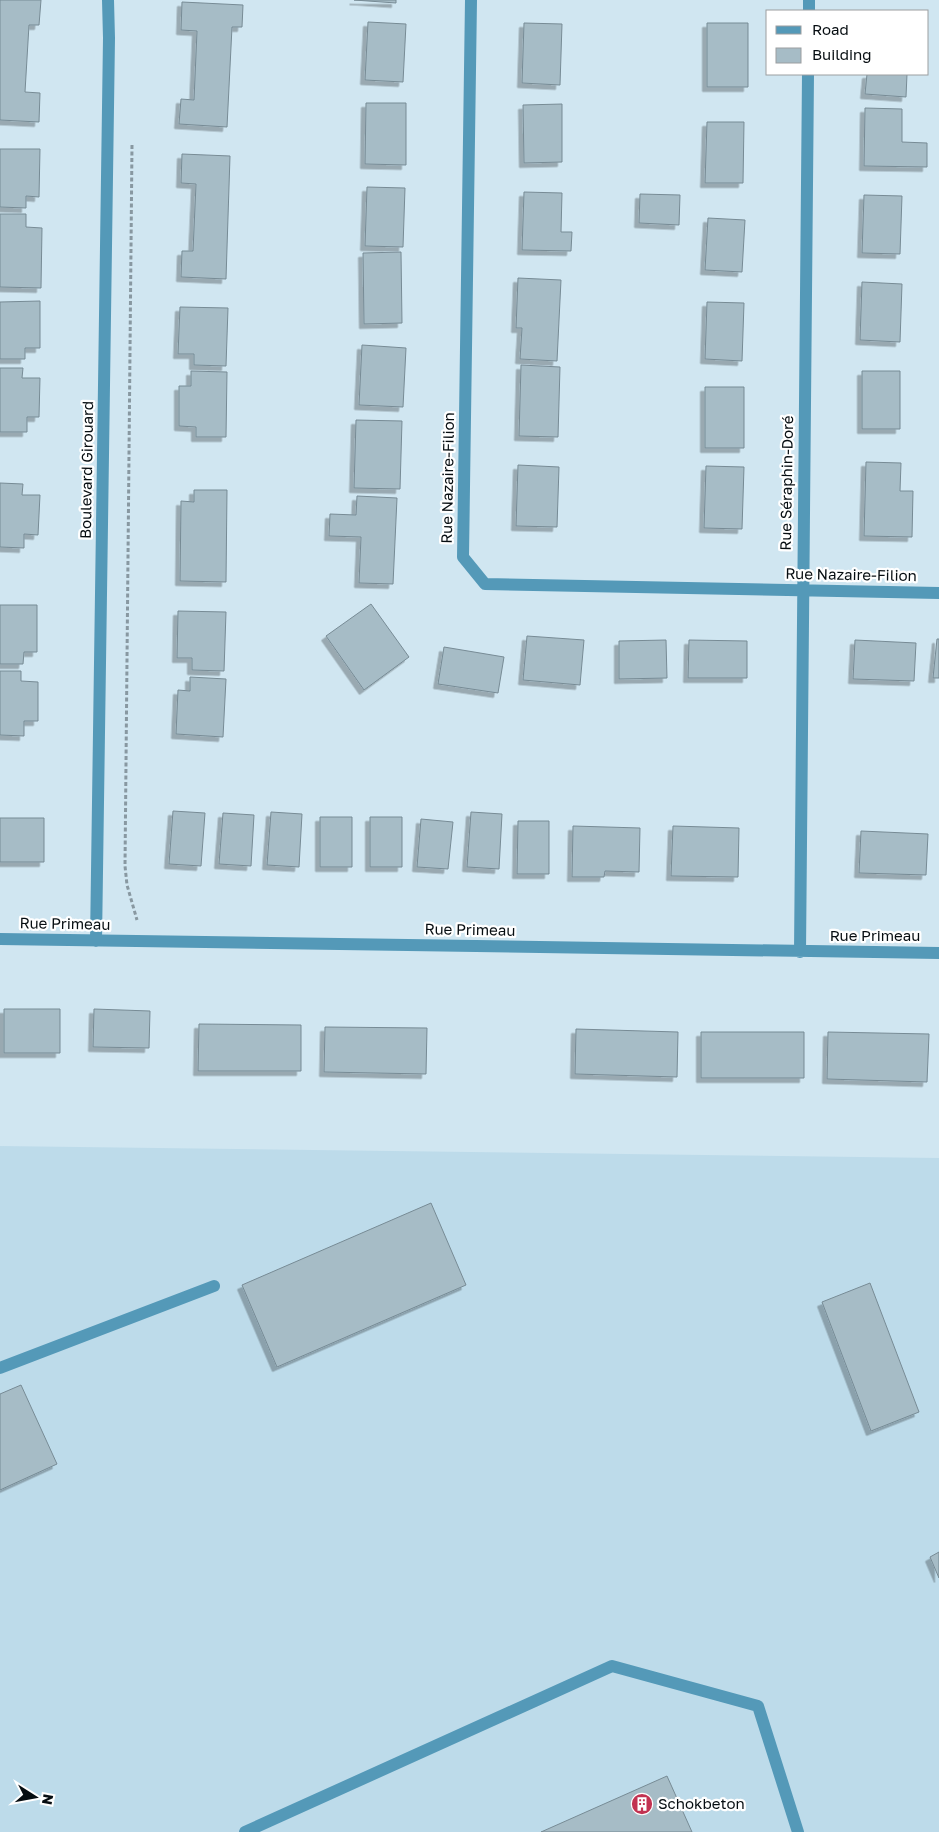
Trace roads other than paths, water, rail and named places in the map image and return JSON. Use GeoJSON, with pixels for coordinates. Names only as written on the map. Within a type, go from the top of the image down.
{"type":"FeatureCollection","features":[{"type":"Feature","properties":{"kind":"street","name":"Boulevard Girouard"},"geometry":{"type":"LineString","coordinates":[[96,941],[108,0]]}},
{"type":"Feature","properties":{"kind":"street","name":"Rue Nazaire-Filion"},"geometry":{"type":"LineString","coordinates":[[470,0],[463,557],[485,584],[939,593]]}},
{"type":"Feature","properties":{"kind":"street","name":"Rue Séraphin-Doré"},"geometry":{"type":"LineString","coordinates":[[800,952],[808,75]]}},
{"type":"Feature","properties":{"kind":"street","name":"Rue Primeau"},"geometry":{"type":"LineString","coordinates":[[0,940],[939,953]]}},
{"type":"Feature","properties":{"kind":"street"},"geometry":{"type":"LineString","coordinates":[[0,1368],[214,1286]]}},
{"type":"Feature","properties":{"kind":"street"},"geometry":{"type":"LineString","coordinates":[[245,1832],[612,1666],[758,1706],[798,1832]]}},
{"type":"Feature","properties":{"kind":"place","name":"Schokbeton"},"geometry":{"type":"Point","coordinates":[642,1804]}}]}
